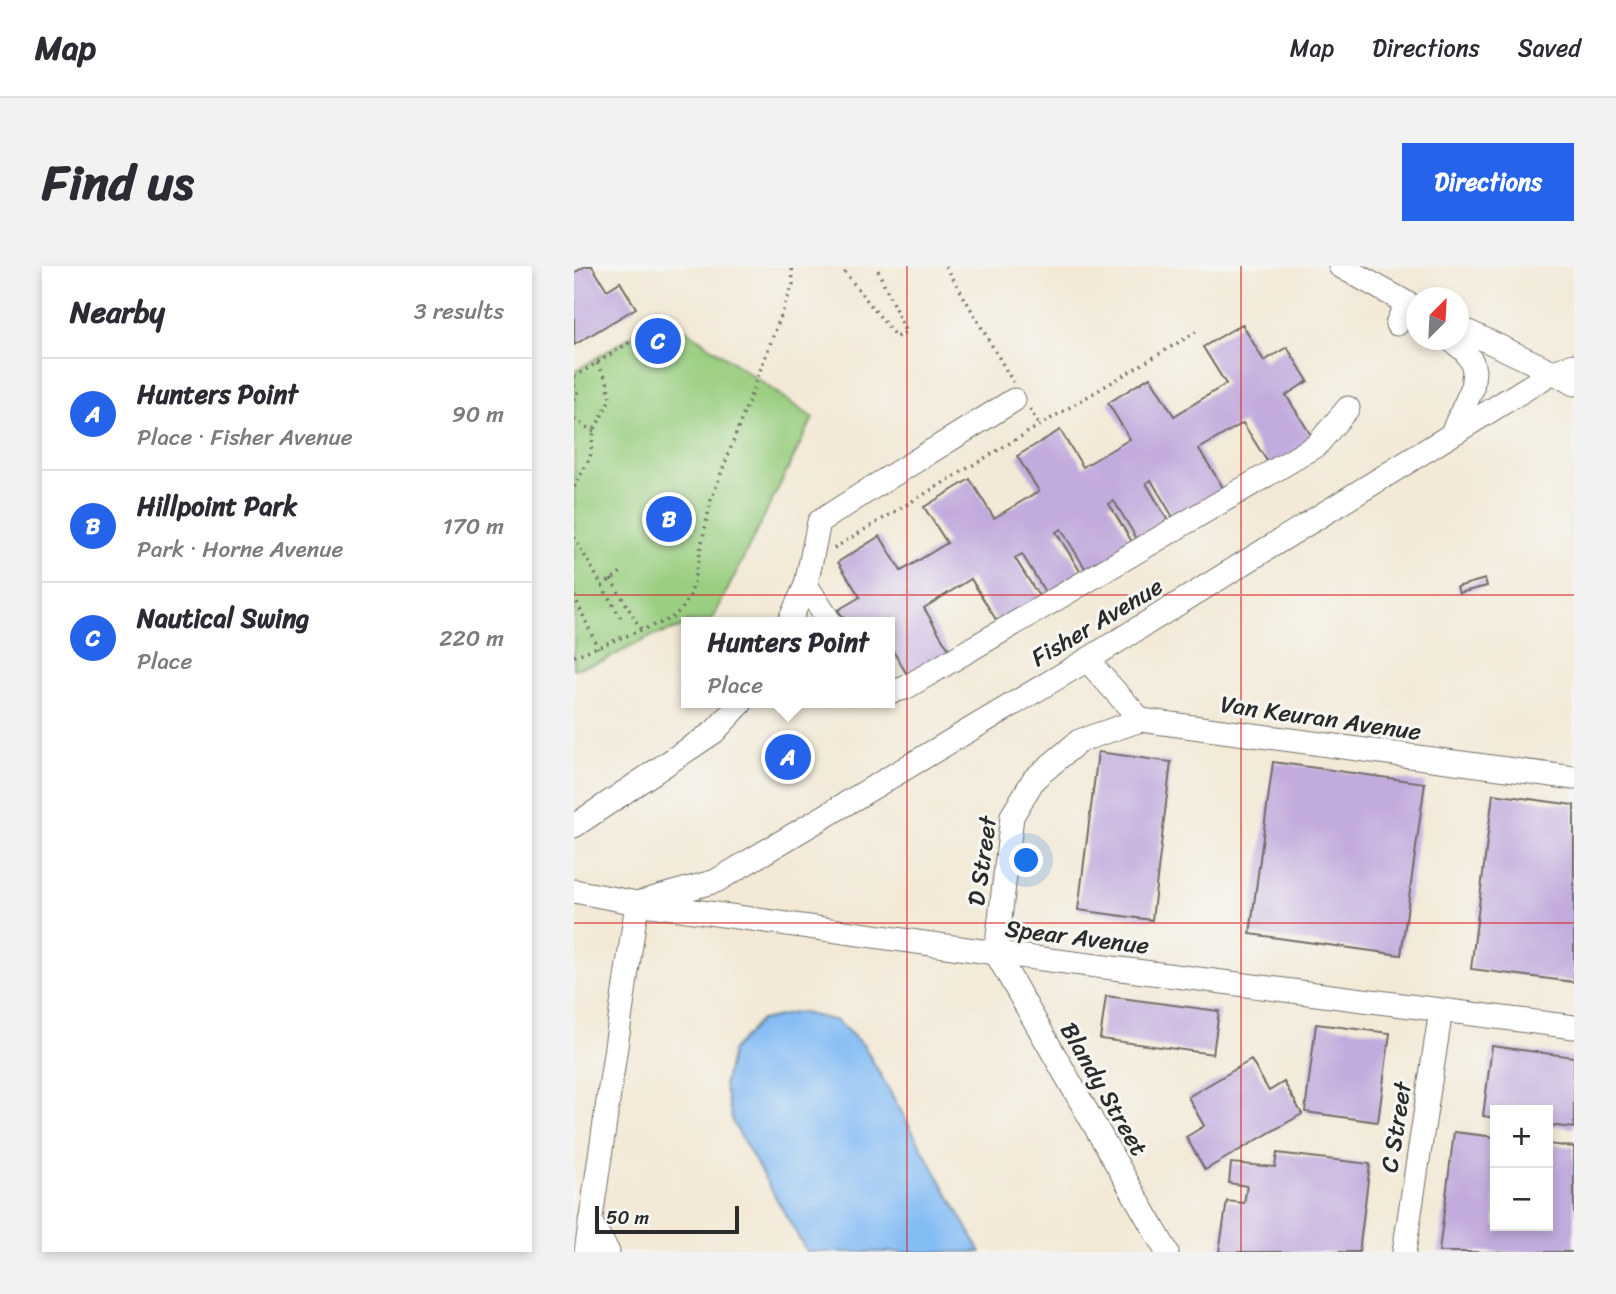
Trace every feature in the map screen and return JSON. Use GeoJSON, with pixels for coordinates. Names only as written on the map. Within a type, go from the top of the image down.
{"type":"FeatureCollection","features":[{"type":"Feature","properties":{"kind":"street"},"geometry":{"type":"LineString","coordinates":[[1340,266],[1406,310]]}},
{"type":"Feature","properties":{"kind":"street"},"geometry":{"type":"LineString","coordinates":[[1469,331],[1564,368],[1574,384]]}},
{"type":"Feature","properties":{"kind":"street"},"geometry":{"type":"LineString","coordinates":[[1451,435],[1472,389],[1474,371],[1472,362],[1464,350]]}},
{"type":"Feature","properties":{"kind":"street","name":"Fisher Avenue"},"geometry":{"type":"LineString","coordinates":[[637,903],[716,881],[1087,660],[1564,368]]}},
{"type":"Feature","properties":{"kind":"street"},"geometry":{"type":"LineString","coordinates":[[791,617],[806,585],[819,522],[1020,398]]}},
{"type":"Feature","properties":{"kind":"street"},"geometry":{"type":"LineString","coordinates":[[895,690],[905,688],[1316,446],[1348,408]]}},
{"type":"Feature","properties":{"kind":"street"},"geometry":{"type":"LineString","coordinates":[[806,585],[827,617]]}},
{"type":"Feature","properties":{"kind":"street"},"geometry":{"type":"LineString","coordinates":[[1087,660],[1140,720]]}},
{"type":"Feature","properties":{"kind":"street"},"geometry":{"type":"LineString","coordinates":[[574,826],[714,732],[736,708]]}},
{"type":"Feature","properties":{"kind":"street","name":"Van Keuran Avenue"},"geometry":{"type":"LineString","coordinates":[[1140,720],[1574,778]]}},
{"type":"Feature","properties":{"kind":"street","name":"D Street"},"geometry":{"type":"LineString","coordinates":[[996,953],[1012,816],[1034,779],[1079,741],[1140,720]]}},
{"type":"Feature","properties":{"kind":"street","name":"Spear Avenue"},"geometry":{"type":"LineString","coordinates":[[574,891],[637,903],[996,953],[1574,1027]]}},
{"type":"Feature","properties":{"kind":"street"},"geometry":{"type":"LineString","coordinates":[[586,1252],[637,903]]}},
{"type":"Feature","properties":{"kind":"street","name":"Blandy Street"},"geometry":{"type":"LineString","coordinates":[[996,953],[1167,1252]]}},
{"type":"Feature","properties":{"kind":"street","name":"C Street"},"geometry":{"type":"LineString","coordinates":[[1404,1252],[1441,1010]]}},
{"type":"Feature","properties":{"kind":"street"},"geometry":{"type":"LineString","coordinates":[[590,1221],[608,1252]]}},
{"type":"Feature","properties":{"kind":"path"},"geometry":{"type":"LineString","coordinates":[[574,656],[670,619],[682,609],[691,594],[711,500],[793,284],[792,266]]}},
{"type":"Feature","properties":{"kind":"path"},"geometry":{"type":"LineString","coordinates":[[839,266],[895,337],[906,333],[876,266]]}},
{"type":"Feature","properties":{"kind":"path"},"geometry":{"type":"LineString","coordinates":[[946,266],[1020,398],[1039,426]]}},
{"type":"Feature","properties":{"kind":"path"},"geometry":{"type":"LineString","coordinates":[[574,377],[654,327],[663,329]]}},
{"type":"Feature","properties":{"kind":"path"},"geometry":{"type":"LineString","coordinates":[[832,550],[1196,332]]}},
{"type":"Feature","properties":{"kind":"path"},"geometry":{"type":"LineString","coordinates":[[574,487],[590,458],[594,431],[610,399],[607,380],[597,363]]}},
{"type":"Feature","properties":{"kind":"path"},"geometry":{"type":"LineString","coordinates":[[574,385],[577,393],[574,399]]}},
{"type":"Feature","properties":{"kind":"path"},"geometry":{"type":"LineString","coordinates":[[574,420],[594,431]]}},
{"type":"Feature","properties":{"kind":"path"},"geometry":{"type":"LineString","coordinates":[[574,537],[623,622]]}},
{"type":"Feature","properties":{"kind":"path"},"geometry":{"type":"LineString","coordinates":[[602,586],[624,570]]}},
{"type":"Feature","properties":{"kind":"path"},"geometry":{"type":"LineString","coordinates":[[611,579],[642,631]]}},
{"type":"Feature","properties":{"kind":"path"},"geometry":{"type":"LineString","coordinates":[[574,596],[598,648]]}},
{"type":"Feature","properties":{"kind":"green space"},"geometry":{"type":"Polygon","coordinates":[[[665,315],[813,418],[714,617],[681,617],[681,628],[650,637],[603,661],[574,669],[574,372],[665,315]]]}},
{"type":"Feature","properties":{"kind":"water"},"geometry":{"type":"Polygon","coordinates":[[[798,1012],[837,1021],[864,1046],[981,1252],[807,1252],[733,1123],[724,1085],[732,1050],[761,1020],[798,1012]]]}},
{"type":"Feature","properties":{"kind":"building"},"geometry":{"type":"Polygon","coordinates":[[[586,266],[592,266],[607,290],[620,282],[636,308],[574,345],[574,273],[586,266]]]}},
{"type":"Feature","properties":{"kind":"building"},"geometry":{"type":"Polygon","coordinates":[[[1242,324],[1264,361],[1287,347],[1308,381],[1286,395],[1314,440],[1270,466],[1243,423],[1199,449],[1227,494],[1177,524],[1151,480],[1146,483],[1168,521],[1137,539],[1114,501],[1109,504],[1134,545],[1088,573],[1061,529],[1056,532],[1083,576],[1048,597],[1022,554],[1015,558],[1040,598],[998,623],[971,579],[924,608],[951,653],[909,678],[895,654],[895,617],[843,617],[838,610],[860,597],[838,562],[880,536],[901,571],[947,543],[924,507],[970,479],[994,518],[1039,491],[1017,456],[1060,430],[1083,467],[1130,439],[1108,403],[1150,377],[1174,416],[1226,384],[1203,347],[1242,324]]]}},
{"type":"Feature","properties":{"kind":"building"},"geometry":{"type":"Polygon","coordinates":[[[1485,579],[1487,586],[1459,593],[1457,587],[1485,579]]]}},
{"type":"Feature","properties":{"kind":"building"},"geometry":{"type":"Polygon","coordinates":[[[1098,752],[1171,762],[1152,920],[1078,910],[1098,752]]]}},
{"type":"Feature","properties":{"kind":"building"},"geometry":{"type":"Polygon","coordinates":[[[1273,762],[1425,783],[1401,955],[1250,934],[1273,762]]]}},
{"type":"Feature","properties":{"kind":"building"},"geometry":{"type":"Polygon","coordinates":[[[1493,794],[1574,805],[1574,982],[1471,969],[1493,794]]]}},
{"type":"Feature","properties":{"kind":"building"},"geometry":{"type":"Polygon","coordinates":[[[1106,996],[1219,1011],[1213,1054],[1100,1039],[1106,996]]]}},
{"type":"Feature","properties":{"kind":"building"},"geometry":{"type":"Polygon","coordinates":[[[1316,1024],[1390,1033],[1378,1122],[1305,1112],[1316,1024]]]}},
{"type":"Feature","properties":{"kind":"building"},"geometry":{"type":"Polygon","coordinates":[[[1492,1046],[1574,1057],[1574,1128],[1553,1126],[1553,1105],[1490,1105],[1490,1117],[1483,1116],[1492,1046]]]}},
{"type":"Feature","properties":{"kind":"building"},"geometry":{"type":"Polygon","coordinates":[[[1251,1060],[1269,1091],[1284,1082],[1302,1114],[1205,1170],[1186,1137],[1204,1126],[1188,1097],[1251,1060]]]}},
{"type":"Feature","properties":{"kind":"building"},"geometry":{"type":"Polygon","coordinates":[[[1454,1132],[1490,1136],[1490,1231],[1553,1231],[1553,1145],[1574,1147],[1574,1252],[1439,1252],[1454,1132]]]}},
{"type":"Feature","properties":{"kind":"building"},"geometry":{"type":"Polygon","coordinates":[[[1277,1153],[1370,1164],[1359,1252],[1219,1252],[1227,1201],[1244,1203],[1247,1186],[1229,1183],[1231,1163],[1275,1167],[1277,1153]]]}},
{"type":"Feature","properties":{"kind":"place","name":"Nautical Swing"},"geometry":{"type":"Point","coordinates":[658,341]}},
{"type":"Feature","properties":{"kind":"place","name":"Hillpoint Park"},"geometry":{"type":"Point","coordinates":[669,519]}},
{"type":"Feature","properties":{"kind":"place","name":"Hunters Point"},"geometry":{"type":"Point","coordinates":[788,757]}}]}
